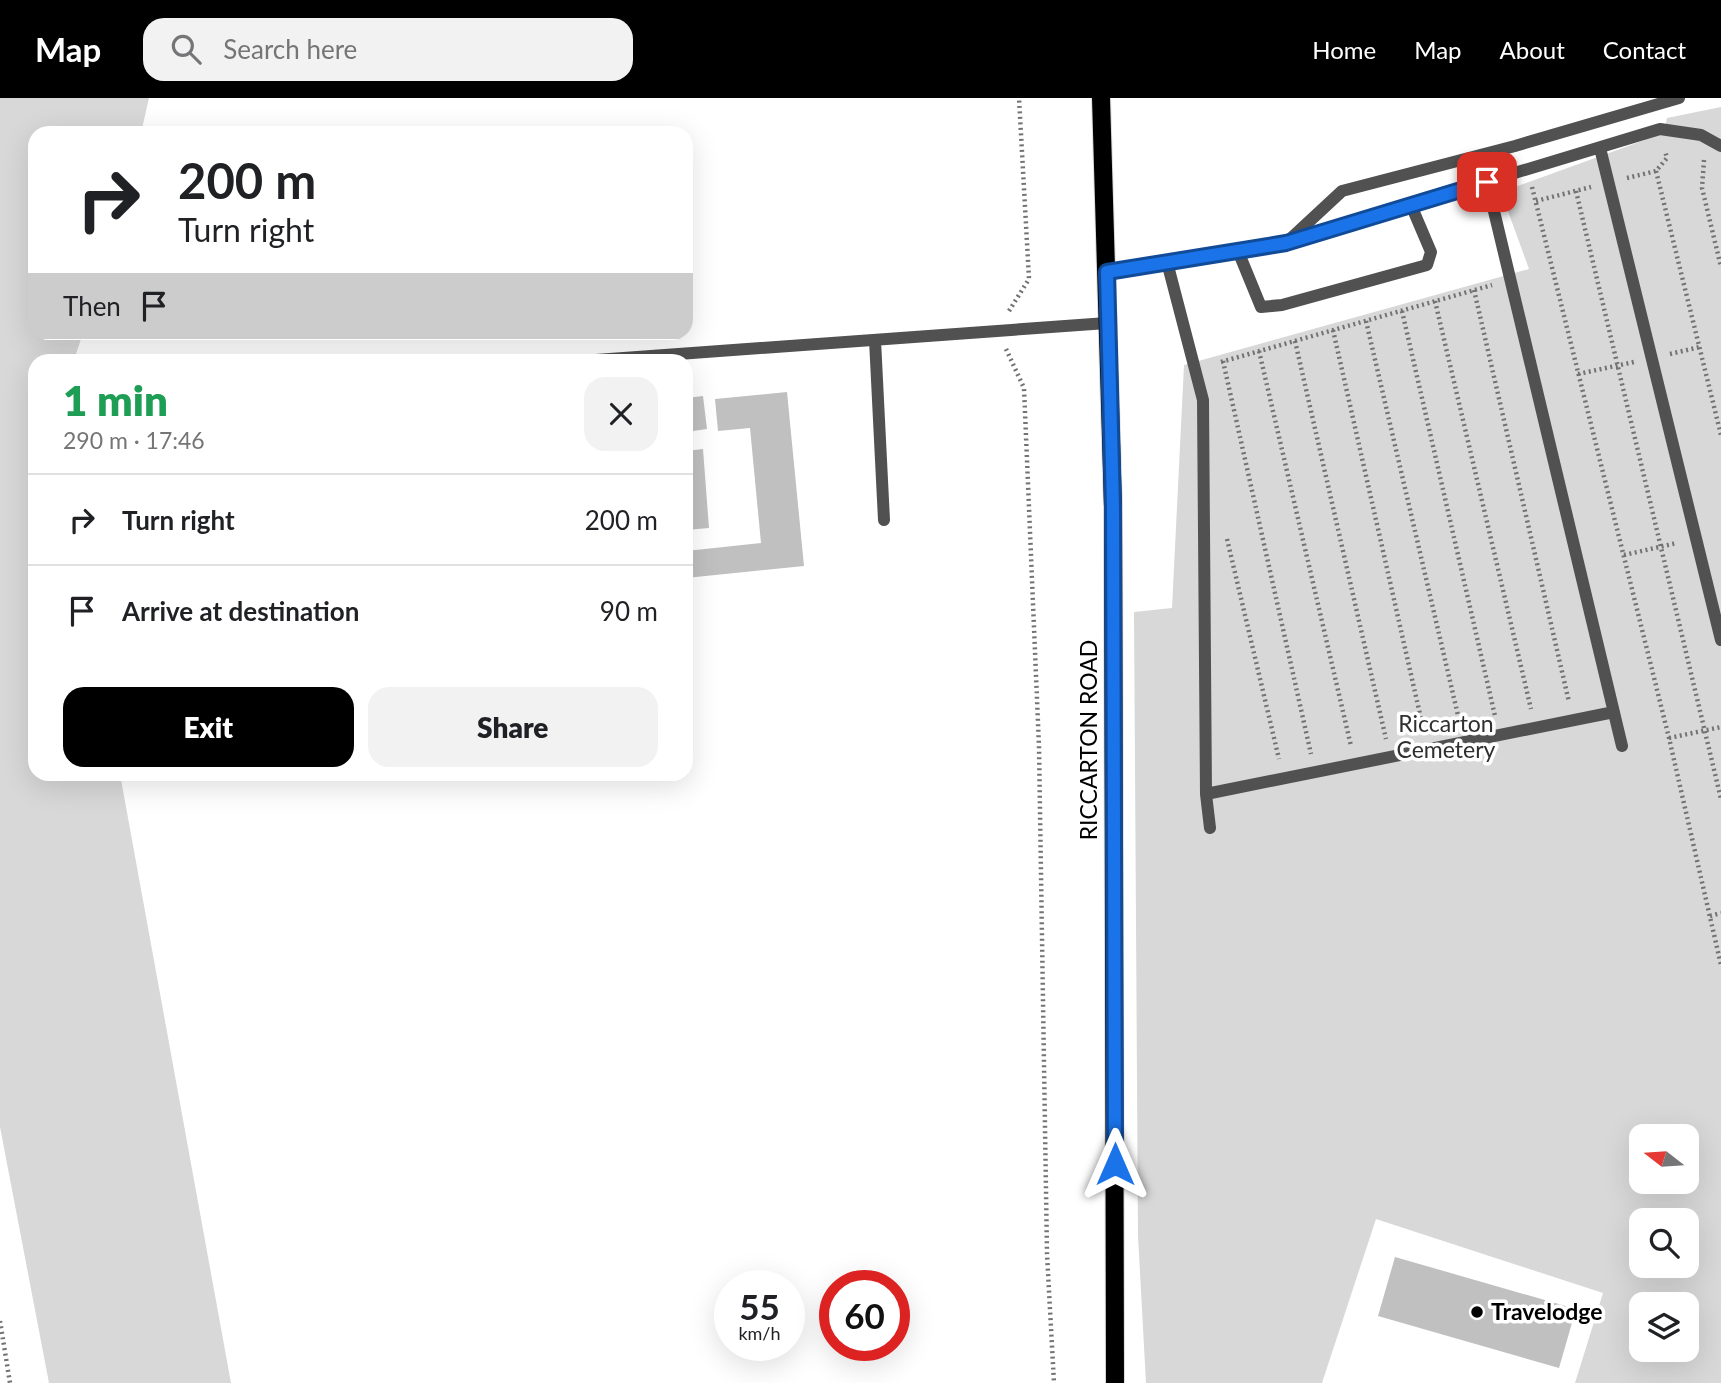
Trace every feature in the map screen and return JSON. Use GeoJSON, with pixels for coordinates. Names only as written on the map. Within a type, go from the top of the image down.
{"type":"FeatureCollection","features":[{"type":"Feature","properties":{"kind":"main road","name":"RICCARTON ROAD"},"geometry":{"type":"LineString","coordinates":[[1101,98],[1113,507],[1115,1383]]}},
{"type":"Feature","properties":{"kind":"lane"},"geometry":{"type":"LineString","coordinates":[[1286,243],[1342,191],[1515,146],[1679,98]]}},
{"type":"Feature","properties":{"kind":"lane"},"geometry":{"type":"LineString","coordinates":[[1107,272],[1286,243],[1660,130],[1705,138],[1721,146]]}},
{"type":"Feature","properties":{"kind":"lane"},"geometry":{"type":"LineString","coordinates":[[1600,148],[1721,640]]}},
{"type":"Feature","properties":{"kind":"lane"},"geometry":{"type":"LineString","coordinates":[[1487,182],[1622,746]]}},
{"type":"Feature","properties":{"kind":"lane"},"geometry":{"type":"LineString","coordinates":[[1238,251],[1261,307],[1282,305],[1427,265],[1431,251],[1411,205]]}},
{"type":"Feature","properties":{"kind":"lane"},"geometry":{"type":"LineString","coordinates":[[1167,262],[1203,400],[1206,794],[1210,828]]}},
{"type":"Feature","properties":{"kind":"lane"},"geometry":{"type":"LineString","coordinates":[[680,354],[1107,323]]}},
{"type":"Feature","properties":{"kind":"lane"},"geometry":{"type":"LineString","coordinates":[[875,340],[884,520]]}},
{"type":"Feature","properties":{"kind":"lane"},"geometry":{"type":"LineString","coordinates":[[1206,794],[1614,712]]}},
{"type":"Feature","properties":{"kind":"path"},"geometry":{"type":"LineString","coordinates":[[1019,98],[1029,279],[997,330],[1024,388],[1040,747],[1047,1240],[1054,1383]]}},
{"type":"Feature","properties":{"kind":"path"},"geometry":{"type":"LineString","coordinates":[[1705,138],[1702,188],[1721,267]]}},
{"type":"Feature","properties":{"kind":"path"},"geometry":{"type":"LineString","coordinates":[[1528,170],[1669,738],[1721,965]]}},
{"type":"Feature","properties":{"kind":"path"},"geometry":{"type":"LineString","coordinates":[[1656,171],[1721,435]]}},
{"type":"Feature","properties":{"kind":"path"},"geometry":{"type":"LineString","coordinates":[[1576,191],[1721,799]]}},
{"type":"Feature","properties":{"kind":"path"},"geometry":{"type":"LineString","coordinates":[[1195,369],[1510,280]]}},
{"type":"Feature","properties":{"kind":"path"},"geometry":{"type":"LineString","coordinates":[[1474,290],[1573,720]]}},
{"type":"Feature","properties":{"kind":"path"},"geometry":{"type":"LineString","coordinates":[[1435,301],[1535,727]]}},
{"type":"Feature","properties":{"kind":"path"},"geometry":{"type":"LineString","coordinates":[[1402,311],[1499,734]]}},
{"type":"Feature","properties":{"kind":"path"},"geometry":{"type":"LineString","coordinates":[[1366,321],[1465,741]]}},
{"type":"Feature","properties":{"kind":"path"},"geometry":{"type":"LineString","coordinates":[[1333,330],[1428,749]]}},
{"type":"Feature","properties":{"kind":"path"},"geometry":{"type":"LineString","coordinates":[[1295,341],[1390,757]]}},
{"type":"Feature","properties":{"kind":"path"},"geometry":{"type":"LineString","coordinates":[[1259,351],[1355,764]]}},
{"type":"Feature","properties":{"kind":"path"},"geometry":{"type":"LineString","coordinates":[[1223,361],[1314,772]]}},
{"type":"Feature","properties":{"kind":"path"},"geometry":{"type":"LineString","coordinates":[[1224,530],[1283,778]]}},
{"type":"Feature","properties":{"kind":"path"},"geometry":{"type":"LineString","coordinates":[[1624,555],[1696,538]]}},
{"type":"Feature","properties":{"kind":"path"},"geometry":{"type":"LineString","coordinates":[[1669,738],[1721,727]]}},
{"type":"Feature","properties":{"kind":"path"},"geometry":{"type":"LineString","coordinates":[[1710,916],[1721,913]]}},
{"type":"Feature","properties":{"kind":"path"},"geometry":{"type":"LineString","coordinates":[[0,1321],[10,1383]]}},
{"type":"Feature","properties":{"kind":"green space"},"geometry":{"type":"Polygon","coordinates":[[[0,98],[149,98],[143,126],[28,126],[28,340],[81,340],[76,354],[28,354],[28,781],[121,781],[231,1383],[49,1383],[0,1127],[0,98]]]}},
{"type":"Feature","properties":{"kind":"green space","name":"Riccarton Cemetery"},"geometry":{"type":"Polygon","coordinates":[[[1721,107],[1721,1383],[1575,1383],[1603,1293],[1376,1219],[1322,1383],[1146,1383],[1138,1236],[1134,612],[1172,608],[1184,365],[1529,269],[1501,192],[1664,133],[1667,118],[1721,107]]]}},
{"type":"Feature","properties":{"kind":"building"},"geometry":{"type":"Polygon","coordinates":[[[787,392],[804,566],[693,577],[693,550],[761,543],[750,428],[718,431],[715,399],[787,392]]]}},
{"type":"Feature","properties":{"kind":"building"},"geometry":{"type":"Polygon","coordinates":[[[703,396],[707,429],[693,431],[693,397],[703,396]]]}},
{"type":"Feature","properties":{"kind":"building"},"geometry":{"type":"Polygon","coordinates":[[[703,449],[709,528],[693,529],[693,450],[703,449]]]}},
{"type":"Feature","properties":{"kind":"building","name":"Travelodge"},"geometry":{"type":"Polygon","coordinates":[[[1395,1257],[1576,1309],[1559,1368],[1378,1316],[1395,1257]]]}},
{"type":"Feature","properties":{"kind":"place","name":"Travelodge"},"geometry":{"type":"Point","coordinates":[1477,1312]}},
{"type":"Feature","properties":{"kind":"route"},"geometry":{"type":"LineString","coordinates":[[1115,1164],[1113,507],[1107,272],[1286,243],[1487,182]]}}]}
